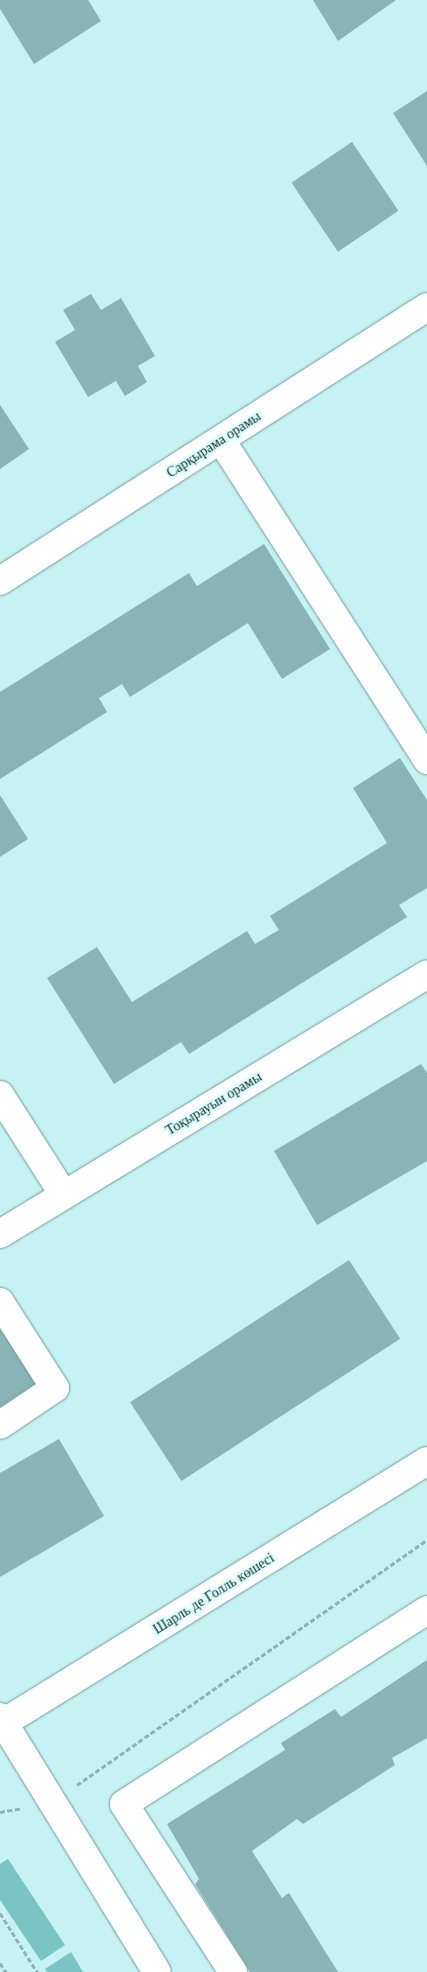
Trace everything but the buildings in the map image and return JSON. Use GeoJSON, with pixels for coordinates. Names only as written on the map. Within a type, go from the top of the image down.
{"type":"FeatureCollection","features":[{"type":"Feature","properties":{"kind":"street","name":"Сарқырама орамы"},"geometry":{"type":"LineString","coordinates":[[0,581],[427,307]]}},
{"type":"Feature","properties":{"kind":"street"},"geometry":{"type":"LineString","coordinates":[[221,440],[427,760]]}},
{"type":"Feature","properties":{"kind":"street","name":"Тоқырауын орамы"},"geometry":{"type":"LineString","coordinates":[[0,1234],[427,974]]}},
{"type":"Feature","properties":{"kind":"street"},"geometry":{"type":"LineString","coordinates":[[0,1095],[64,1195]]}},
{"type":"Feature","properties":{"kind":"street"},"geometry":{"type":"LineString","coordinates":[[0,1302],[55,1388],[0,1425]]}},
{"type":"Feature","properties":{"kind":"street","name":"Шарль де Голль көшесі"},"geometry":{"type":"LineString","coordinates":[[2,1722],[427,1461]]}},
{"type":"Feature","properties":{"kind":"street"},"geometry":{"type":"LineString","coordinates":[[233,1972],[124,1804],[427,1610]]}},
{"type":"Feature","properties":{"kind":"street"},"geometry":{"type":"LineString","coordinates":[[2,1722],[157,1972]]}},
{"type":"Feature","properties":{"kind":"path"},"geometry":{"type":"LineString","coordinates":[[0,1812],[53,1802],[427,1540]]}},
{"type":"Feature","properties":{"kind":"path"},"geometry":{"type":"LineString","coordinates":[[0,1913],[37,1972]]}},
{"type":"Feature","properties":{"kind":"path"},"geometry":{"type":"LineString","coordinates":[[0,1963],[6,1972]]}},
{"type":"Feature","properties":{"kind":"shaded area"},"geometry":{"type":"Polygon","coordinates":[[[8,1859],[65,1945],[41,1961],[0,1900],[0,1864],[8,1859]]]}},
{"type":"Feature","properties":{"kind":"shaded area"},"geometry":{"type":"Polygon","coordinates":[[[71,1952],[83,1972],[47,1972],[45,1969],[71,1952]]]}}]}
